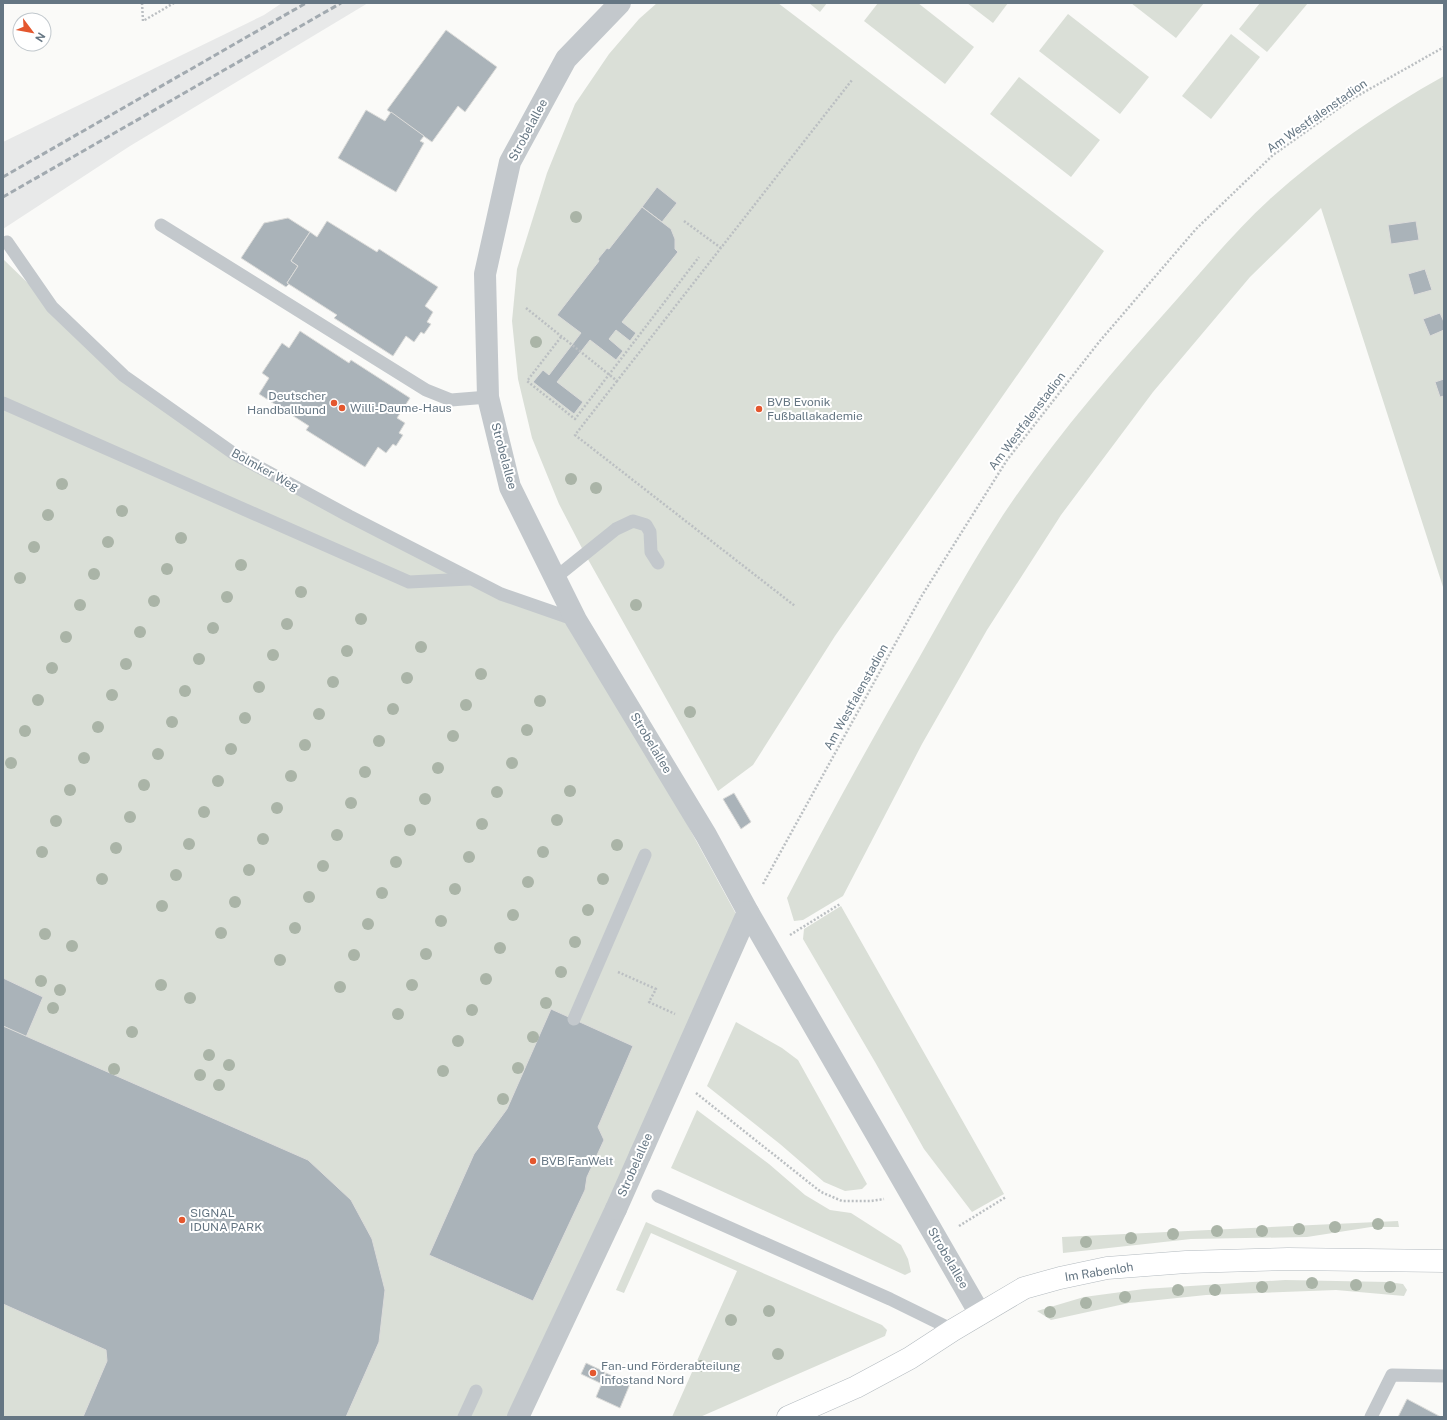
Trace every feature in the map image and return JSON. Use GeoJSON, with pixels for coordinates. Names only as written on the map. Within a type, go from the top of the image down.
{"type":"FeatureCollection","features":[{"type":"Feature","properties":{"kind":"street","name":"Strobelallee"},"geometry":{"type":"LineString","coordinates":[[620,3],[566,59],[510,162],[485,274],[488,397],[510,487],[576,620],[699,823],[748,912],[980,1314]]}},
{"type":"Feature","properties":{"kind":"street","name":"Strobelallee"},"geometry":{"type":"LineString","coordinates":[[518,1417],[616,1209],[748,912]]}},
{"type":"Feature","properties":{"kind":"street","name":"Im Rabenloh"},"geometry":{"type":"LineString","coordinates":[[788,1417],[856,1387],[910,1358],[953,1330],[1024,1288],[1107,1268],[1186,1262],[1288,1259],[1444,1261]]}},
{"type":"Feature","properties":{"kind":"lane"},"geometry":{"type":"LineString","coordinates":[[161,225],[426,390],[451,400],[488,397]]}},
{"type":"Feature","properties":{"kind":"lane","name":"Bolmker Weg"},"geometry":{"type":"LineString","coordinates":[[7,242],[52,307],[124,376],[233,453],[349,516],[501,594],[576,620]]}},
{"type":"Feature","properties":{"kind":"lane"},"geometry":{"type":"LineString","coordinates":[[3,403],[408,582],[471,579]]}},
{"type":"Feature","properties":{"kind":"lane"},"geometry":{"type":"LineString","coordinates":[[555,578],[616,529],[633,521],[646,525],[650,532],[651,552],[658,563]]}},
{"type":"Feature","properties":{"kind":"lane"},"geometry":{"type":"LineString","coordinates":[[574,1019],[645,855]]}},
{"type":"Feature","properties":{"kind":"lane"},"geometry":{"type":"LineString","coordinates":[[658,1196],[890,1299],[953,1330]]}},
{"type":"Feature","properties":{"kind":"lane"},"geometry":{"type":"LineString","coordinates":[[1371,1417],[1392,1375],[1444,1376]]}},
{"type":"Feature","properties":{"kind":"lane"},"geometry":{"type":"LineString","coordinates":[[464,1417],[476,1391]]}},
{"type":"Feature","properties":{"kind":"path"},"geometry":{"type":"LineString","coordinates":[[142,3],[143,21],[174,3]]}},
{"type":"Feature","properties":{"kind":"path","name":"Am Westfalenstadion"},"geometry":{"type":"LineString","coordinates":[[748,912],[921,597],[1007,460],[1099,342],[1196,229],[1273,155],[1352,99],[1444,47]]}},
{"type":"Feature","properties":{"kind":"path"},"geometry":{"type":"LineString","coordinates":[[795,606],[575,435],[852,80]]}},
{"type":"Feature","properties":{"kind":"path"},"geometry":{"type":"LineString","coordinates":[[684,221],[720,248]]}},
{"type":"Feature","properties":{"kind":"path"},"geometry":{"type":"LineString","coordinates":[[561,337],[526,381],[575,419],[699,257]]}},
{"type":"Feature","properties":{"kind":"path"},"geometry":{"type":"LineString","coordinates":[[526,308],[617,381]]}},
{"type":"Feature","properties":{"kind":"path"},"geometry":{"type":"LineString","coordinates":[[812,922],[840,904]]}},
{"type":"Feature","properties":{"kind":"path"},"geometry":{"type":"LineString","coordinates":[[629,977],[656,988],[649,1002],[698,1024]]}},
{"type":"Feature","properties":{"kind":"path"},"geometry":{"type":"LineString","coordinates":[[675,1076],[821,1192],[842,1201],[871,1202],[912,1195]]}},
{"type":"Feature","properties":{"kind":"path"},"geometry":{"type":"LineString","coordinates":[[938,1241],[966,1221],[1006,1197]]}},
{"type":"Feature","properties":{"kind":"shaded area"},"geometry":{"type":"Polygon","coordinates":[[[282,3],[368,3],[130,146],[3,229],[3,142],[264,15],[282,3]]]}},
{"type":"Feature","properties":{"kind":"shaded area","name":"BVB Evonik Fußballakademie"},"geometry":{"type":"Polygon","coordinates":[[[657,3],[778,3],[1104,251],[835,636],[753,765],[718,791],[585,554],[559,504],[532,438],[518,379],[512,321],[517,269],[547,173],[575,104],[609,54],[639,19],[657,3]]]}},
{"type":"Feature","properties":{"kind":"shaded area"},"geometry":{"type":"Polygon","coordinates":[[[809,3],[827,3],[820,12],[809,3]]]}},
{"type":"Feature","properties":{"kind":"shaded area"},"geometry":{"type":"Polygon","coordinates":[[[878,3],[918,3],[974,47],[945,84],[864,21],[878,3]]]}},
{"type":"Feature","properties":{"kind":"shaded area"},"geometry":{"type":"Polygon","coordinates":[[[967,3],[1008,3],[993,23],[967,3]]]}},
{"type":"Feature","properties":{"kind":"shaded area"},"geometry":{"type":"Polygon","coordinates":[[[1131,3],[1204,3],[1176,38],[1131,3]]]}},
{"type":"Feature","properties":{"kind":"shaded area"},"geometry":{"type":"Polygon","coordinates":[[[1260,3],[1308,3],[1267,52],[1239,29],[1260,3]]]}},
{"type":"Feature","properties":{"kind":"shaded area"},"geometry":{"type":"Polygon","coordinates":[[[1068,14],[1149,77],[1120,114],[1039,51],[1068,14]]]}},
{"type":"Feature","properties":{"kind":"shaded area"},"geometry":{"type":"Polygon","coordinates":[[[1231,34],[1260,57],[1211,119],[1182,96],[1231,34]]]}},
{"type":"Feature","properties":{"kind":"shaded area"},"geometry":{"type":"Polygon","coordinates":[[[1444,76],[1444,590],[1321,208],[1250,277],[1153,392],[1061,515],[987,630],[922,744],[843,896],[803,920],[794,921],[787,898],[885,717],[981,550],[1022,487],[1062,434],[1126,356],[1231,238],[1269,200],[1310,165],[1353,133],[1398,103],[1444,76]]]}},
{"type":"Feature","properties":{"kind":"shaded area"},"geometry":{"type":"Polygon","coordinates":[[[1019,77],[1100,140],[1071,177],[990,114],[1019,77]]]}},
{"type":"Feature","properties":{"kind":"shaded area"},"geometry":{"type":"Polygon","coordinates":[[[3,259],[124,376],[258,467],[501,594],[576,620],[742,925],[521,1417],[3,1417],[3,259]]]}},
{"type":"Feature","properties":{"kind":"shaded area"},"geometry":{"type":"Polygon","coordinates":[[[841,906],[1004,1194],[972,1212],[924,1149],[803,939],[804,929],[841,906]]]}},
{"type":"Feature","properties":{"kind":"shaded area"},"geometry":{"type":"Polygon","coordinates":[[[736,1022],[782,1048],[798,1060],[867,1184],[862,1189],[845,1191],[824,1182],[780,1144],[707,1086],[736,1022]]]}},
{"type":"Feature","properties":{"kind":"shaded area"},"geometry":{"type":"Polygon","coordinates":[[[697,1110],[769,1164],[805,1195],[830,1210],[851,1213],[901,1245],[908,1259],[911,1272],[905,1275],[671,1168],[697,1110]]]}},
{"type":"Feature","properties":{"kind":"shaded area"},"geometry":{"type":"Polygon","coordinates":[[[1398,1221],[1399,1227],[1371,1227],[1307,1237],[1191,1239],[1063,1253],[1062,1237],[1398,1221]]]}},
{"type":"Feature","properties":{"kind":"shaded area"},"geometry":{"type":"Polygon","coordinates":[[[646,1222],[882,1325],[887,1330],[885,1336],[700,1417],[672,1417],[737,1271],[651,1233],[624,1293],[616,1290],[646,1222]]]}},
{"type":"Feature","properties":{"kind":"shaded area"},"geometry":{"type":"Polygon","coordinates":[[[1285,1280],[1388,1282],[1403,1284],[1407,1290],[1404,1296],[1336,1290],[1206,1295],[1129,1303],[1051,1320],[1037,1311],[1084,1297],[1144,1289],[1285,1280]]]}},
{"type":"Feature","properties":{"kind":"building"},"geometry":{"type":"Polygon","coordinates":[[[446,30],[497,67],[465,112],[458,106],[432,142],[387,110],[446,30]]]}},
{"type":"Feature","properties":{"kind":"building"},"geometry":{"type":"Polygon","coordinates":[[[366,110],[385,121],[391,112],[424,136],[420,141],[424,143],[396,192],[338,158],[366,110]]]}},
{"type":"Feature","properties":{"kind":"building"},"geometry":{"type":"Polygon","coordinates":[[[657,187],[677,203],[662,222],[642,207],[657,187]]]}},
{"type":"Feature","properties":{"kind":"building"},"geometry":{"type":"Polygon","coordinates":[[[642,207],[671,229],[675,239],[675,249],[678,252],[622,322],[636,333],[630,341],[616,330],[609,339],[623,351],[616,360],[590,340],[557,382],[583,402],[574,414],[533,382],[543,370],[549,375],[581,333],[557,315],[599,261],[598,259],[607,248],[609,249],[642,207]]]}},
{"type":"Feature","properties":{"kind":"building"},"geometry":{"type":"Polygon","coordinates":[[[288,218],[310,232],[291,261],[298,266],[286,287],[241,258],[264,223],[288,218]]]}},
{"type":"Feature","properties":{"kind":"building"},"geometry":{"type":"Polygon","coordinates":[[[327,221],[377,252],[379,249],[438,287],[425,306],[433,312],[427,322],[431,324],[424,334],[421,332],[414,342],[406,336],[393,356],[334,318],[337,315],[287,283],[298,266],[291,261],[310,232],[317,237],[327,221]]]}},
{"type":"Feature","properties":{"kind":"building"},"geometry":{"type":"Polygon","coordinates":[[[1416,221],[1419,240],[1391,244],[1388,225],[1416,221]]]}},
{"type":"Feature","properties":{"kind":"building"},"geometry":{"type":"Polygon","coordinates":[[[1425,269],[1432,290],[1414,295],[1408,274],[1425,269]]]}},
{"type":"Feature","properties":{"kind":"building"},"geometry":{"type":"Polygon","coordinates":[[[1440,313],[1444,322],[1444,330],[1430,336],[1423,319],[1440,313]]]}},
{"type":"Feature","properties":{"kind":"building","name":"Willi-Daume-Haus"},"geometry":{"type":"Polygon","coordinates":[[[300,331],[349,363],[351,360],[410,398],[397,418],[405,423],[399,433],[403,435],[396,446],[393,444],[386,453],[378,447],[365,467],[306,430],[309,426],[259,394],[269,378],[262,373],[282,343],[289,348],[300,331]]]}},
{"type":"Feature","properties":{"kind":"building"},"geometry":{"type":"Polygon","coordinates":[[[1444,379],[1444,396],[1440,397],[1435,382],[1444,379]]]}},
{"type":"Feature","properties":{"kind":"building"},"geometry":{"type":"Polygon","coordinates":[[[734,793],[751,822],[741,829],[723,799],[734,793]]]}},
{"type":"Feature","properties":{"kind":"building"},"geometry":{"type":"Polygon","coordinates":[[[3,978],[43,997],[26,1037],[3,1026],[3,978]]]}},
{"type":"Feature","properties":{"kind":"building","name":"BVB FanWelt"},"geometry":{"type":"Polygon","coordinates":[[[551,1009],[633,1046],[598,1127],[604,1140],[587,1177],[585,1190],[533,1301],[429,1255],[474,1154],[507,1109],[551,1009]]]}},
{"type":"Feature","properties":{"kind":"building","name":"SIGNAL IDUNA PARK"},"geometry":{"type":"Polygon","coordinates":[[[3,1026],[308,1160],[351,1200],[372,1239],[385,1290],[379,1342],[346,1417],[83,1417],[107,1361],[106,1350],[3,1304],[3,1026]]]}},
{"type":"Feature","properties":{"kind":"building","name":"Fan- und Förderabteilung Infostand Nord"},"geometry":{"type":"Polygon","coordinates":[[[586,1363],[605,1372],[600,1383],[581,1374],[586,1363]]]}},
{"type":"Feature","properties":{"kind":"building"},"geometry":{"type":"Polygon","coordinates":[[[606,1373],[630,1384],[620,1408],[596,1397],[606,1373]]]}},
{"type":"Feature","properties":{"kind":"building"},"geometry":{"type":"Polygon","coordinates":[[[1407,1399],[1441,1417],[1398,1417],[1407,1399]]]}},
{"type":"Feature","properties":{"kind":"railway"},"geometry":{"type":"LineString","coordinates":[[3,177],[306,3]]}},
{"type":"Feature","properties":{"kind":"railway"},"geometry":{"type":"LineString","coordinates":[[3,197],[341,3]]}},
{"type":"Feature","properties":{"kind":"place","name":"Deutscher Handballbund"},"geometry":{"type":"Point","coordinates":[334,403]}},
{"type":"Feature","properties":{"kind":"place","name":"Willi-Daume-Haus"},"geometry":{"type":"Point","coordinates":[342,408]}},
{"type":"Feature","properties":{"kind":"place","name":"BVB Evonik Fußballakademie"},"geometry":{"type":"Point","coordinates":[759,409]}},
{"type":"Feature","properties":{"kind":"place","name":"BVB FanWelt"},"geometry":{"type":"Point","coordinates":[533,1161]}},
{"type":"Feature","properties":{"kind":"place","name":"SIGNAL IDUNA PARK"},"geometry":{"type":"Point","coordinates":[182,1220]}},
{"type":"Feature","properties":{"kind":"place","name":"Fan- und Förderabteilung Infostand Nord"},"geometry":{"type":"Point","coordinates":[593,1373]}}]}
